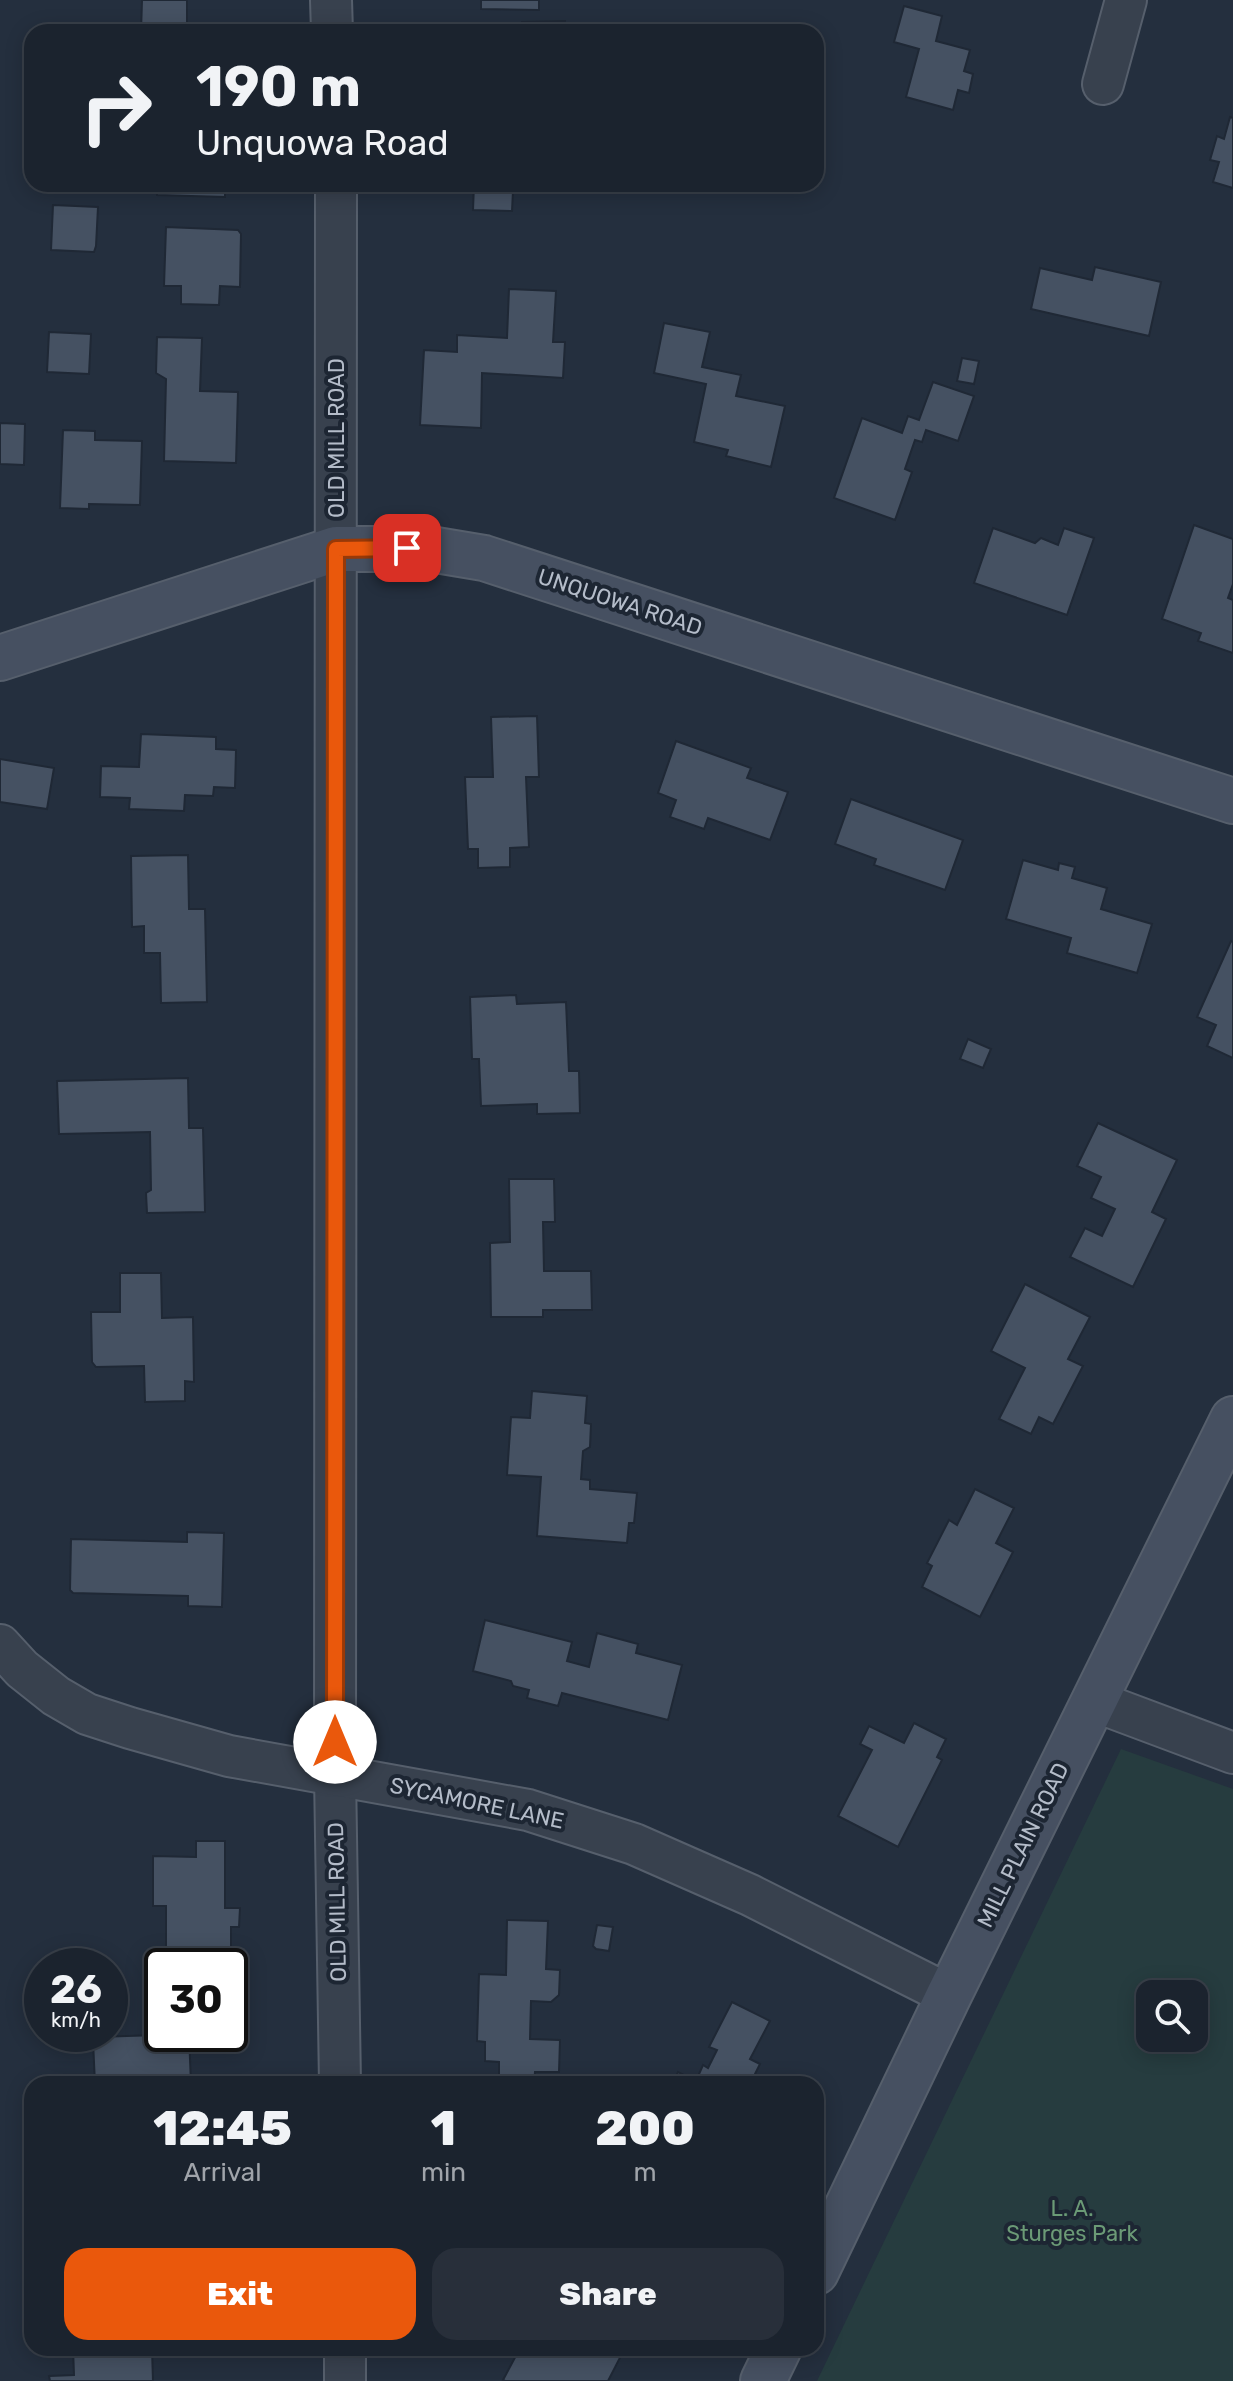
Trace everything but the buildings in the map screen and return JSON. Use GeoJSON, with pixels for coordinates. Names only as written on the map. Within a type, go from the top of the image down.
{"type":"FeatureCollection","features":[{"type":"Feature","properties":{"kind":"street"},"geometry":{"type":"LineString","coordinates":[[331,0],[332,24]]}},
{"type":"Feature","properties":{"kind":"street"},"geometry":{"type":"LineString","coordinates":[[1103,84],[1126,0]]}},
{"type":"Feature","properties":{"kind":"street","name":"OLD MILL ROAD"},"geometry":{"type":"LineString","coordinates":[[336,192],[335,1774],[340,2076]]}},
{"type":"Feature","properties":{"kind":"street","name":"UNQUOWA ROAD"},"geometry":{"type":"LineString","coordinates":[[0,658],[336,549],[430,549],[484,558],[1233,801]]}},
{"type":"Feature","properties":{"kind":"street","name":"MILL PLAIN ROAD"},"geometry":{"type":"LineString","coordinates":[[824,2255],[1233,1419]]}},
{"type":"Feature","properties":{"kind":"street","name":"SYCAMORE LANE"},"geometry":{"type":"LineString","coordinates":[[0,1645],[33,1678],[87,1714],[229,1756],[528,1810],[634,1844],[750,1895],[949,1995]]}},
{"type":"Feature","properties":{"kind":"street"},"geometry":{"type":"LineString","coordinates":[[1094,1701],[1233,1753]]}},
{"type":"Feature","properties":{"kind":"street"},"geometry":{"type":"LineString","coordinates":[[345,2356],[345,2381]]}},
{"type":"Feature","properties":{"kind":"street"},"geometry":{"type":"LineString","coordinates":[[763,2381],[775,2356]]}},
{"type":"Feature","properties":{"kind":"green space","name":"L. A. Sturges Park"},"geometry":{"type":"Polygon","coordinates":[[[1121,1749],[1233,1789],[1233,2381],[817,2381],[1121,1749]]]}},
{"type":"Feature","properties":{"kind":"route"},"geometry":{"type":"LineString","coordinates":[[335,1742],[336,549],[407,548]]}}]}
